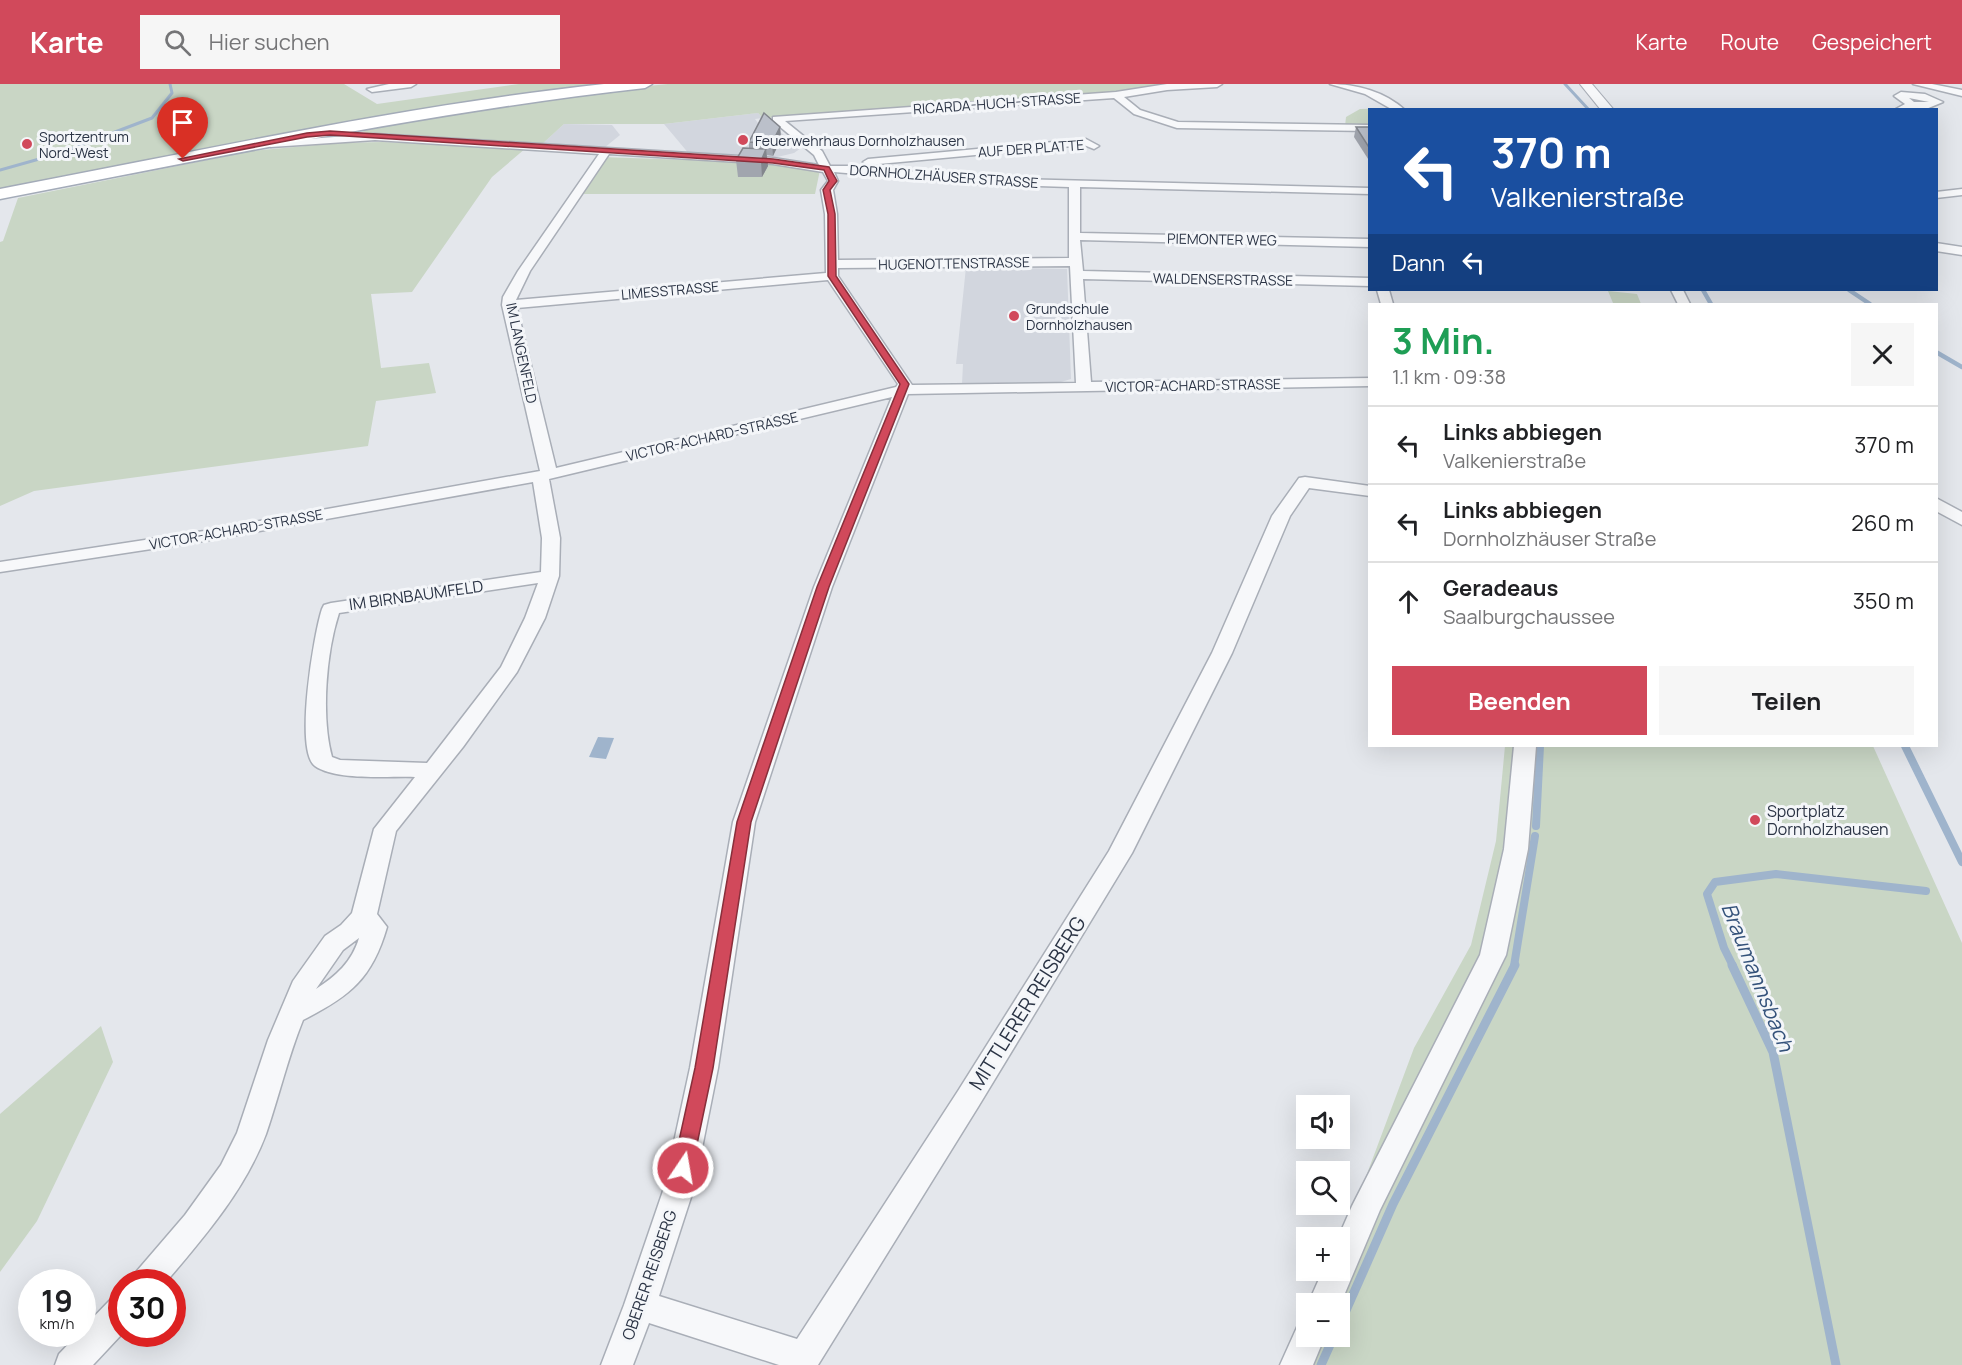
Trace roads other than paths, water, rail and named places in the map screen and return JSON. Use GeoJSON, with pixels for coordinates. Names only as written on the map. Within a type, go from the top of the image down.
{"type":"FeatureCollection","features":[{"type":"Feature","properties":{"kind":"main road"},"geometry":{"type":"LineString","coordinates":[[0,195],[307,135],[375,130],[543,95],[645,84]]}},
{"type":"Feature","properties":{"kind":"street"},"geometry":{"type":"LineString","coordinates":[[372,89],[409,84]]}},
{"type":"Feature","properties":{"kind":"street","name":"RICARDA-HUCH-STRASSE"},"geometry":{"type":"LineString","coordinates":[[811,148],[776,119],[1116,95],[1167,87],[1217,84]]}},
{"type":"Feature","properties":{"kind":"street"},"geometry":{"type":"LineString","coordinates":[[1335,84],[1368,92],[1397,108]]}},
{"type":"Feature","properties":{"kind":"street"},"geometry":{"type":"LineString","coordinates":[[1586,84],[1606,108]]}},
{"type":"Feature","properties":{"kind":"street"},"geometry":{"type":"LineString","coordinates":[[1918,84],[1962,93]]}},
{"type":"Feature","properties":{"kind":"street"},"geometry":{"type":"LineString","coordinates":[[1116,95],[1137,112],[1177,125],[1368,128]]}},
{"type":"Feature","properties":{"kind":"street"},"geometry":{"type":"LineString","coordinates":[[1904,108],[1912,105]]}},
{"type":"Feature","properties":{"kind":"street","name":"DORNHOLZHÄUSER STRASSE"},"geometry":{"type":"LineString","coordinates":[[307,135],[330,133],[360,135],[375,130]]}},
{"type":"Feature","properties":{"kind":"street","name":"DORNHOLZHÄUSER STRASSE"},"geometry":{"type":"LineString","coordinates":[[226,150],[316,140],[375,130],[606,151],[773,161],[826,169],[853,169],[979,181],[1368,191]]}},
{"type":"Feature","properties":{"kind":"street","name":"AUF DER PLATTE"},"geometry":{"type":"LineString","coordinates":[[826,169],[896,159],[1086,142],[1094,146]]}},
{"type":"Feature","properties":{"kind":"street"},"geometry":{"type":"LineString","coordinates":[[773,161],[811,148],[818,153],[833,181],[827,190],[831,214],[832,270],[904,384],[903,390]]}},
{"type":"Feature","properties":{"kind":"street","name":"IM LANGENFELD"},"geometry":{"type":"LineString","coordinates":[[544,475],[518,331],[509,305],[510,297],[524,271],[606,151]]}},
{"type":"Feature","properties":{"kind":"street"},"geometry":{"type":"LineString","coordinates":[[1075,184],[1074,236],[1084,387]]}},
{"type":"Feature","properties":{"kind":"street"},"geometry":{"type":"LineString","coordinates":[[1938,195],[1962,192]]}},
{"type":"Feature","properties":{"kind":"street","name":"PIEMONTER WEG"},"geometry":{"type":"LineString","coordinates":[[1074,236],[1368,246]]}},
{"type":"Feature","properties":{"kind":"street"},"geometry":{"type":"LineString","coordinates":[[1938,247],[1962,251]]}},
{"type":"Feature","properties":{"kind":"street","name":"HUGENOTTENSTRASSE"},"geometry":{"type":"LineString","coordinates":[[832,270],[1076,268]]}},
{"type":"Feature","properties":{"kind":"street","name":"WALDENSERSTRASSE"},"geometry":{"type":"LineString","coordinates":[[1076,268],[1368,282]]}},
{"type":"Feature","properties":{"kind":"street","name":"LIMESSTRASSE"},"geometry":{"type":"LineString","coordinates":[[509,305],[832,270]]}},
{"type":"Feature","properties":{"kind":"street","name":"VICTOR-ACHARD-STRASSE"},"geometry":{"type":"LineString","coordinates":[[0,567],[204,536],[544,475],[903,390],[1368,382]]}},
{"type":"Feature","properties":{"kind":"street","name":"OBERER REISBERG"},"geometry":{"type":"LineString","coordinates":[[617,1365],[640,1305],[681,1177],[704,1068],[744,822],[823,587],[903,390]]}},
{"type":"Feature","properties":{"kind":"street"},"geometry":{"type":"LineString","coordinates":[[158,1269],[196,1225],[231,1174],[251,1135],[281,1040],[306,981],[334,943],[350,932],[364,916],[370,883],[385,829],[456,742],[510,668],[535,618],[550,576],[551,538],[544,475]]}},
{"type":"Feature","properties":{"kind":"street","name":"MITTLERER REISBERG"},"geometry":{"type":"LineString","coordinates":[[640,1305],[804,1357],[1120,853],[1222,653],[1281,516],[1305,482],[1368,491]]}},
{"type":"Feature","properties":{"kind":"street"},"geometry":{"type":"LineString","coordinates":[[1938,504],[1961,518]]}},
{"type":"Feature","properties":{"kind":"street","name":"IM BIRNBAUMFELD"},"geometry":{"type":"LineString","coordinates":[[432,770],[337,767],[322,761],[317,750],[318,702],[321,663],[331,609],[550,576]]}},
{"type":"Feature","properties":{"kind":"street"},"geometry":{"type":"LineString","coordinates":[[1350,1244],[1493,955],[1516,849],[1525,747]]}},
{"type":"Feature","properties":{"kind":"street"},"geometry":{"type":"LineString","coordinates":[[292,1013],[348,981],[361,963],[375,927],[364,916]]}},
{"type":"Feature","properties":{"kind":"street"},"geometry":{"type":"LineString","coordinates":[[71,1365],[108,1325]]}},
{"type":"Feature","properties":{"kind":"street"},"geometry":{"type":"LineString","coordinates":[[1296,1365],[1304,1347]]}},
{"type":"Feature","properties":{"kind":"water"},"geometry":{"type":"Polygon","coordinates":[[[598,737],[614,738],[606,759],[589,757],[598,737]]]}},
{"type":"Feature","properties":{"kind":"waterway"},"geometry":{"type":"LineString","coordinates":[[0,170],[57,154],[152,118],[172,93],[170,84]]}},
{"type":"Feature","properties":{"kind":"waterway"},"geometry":{"type":"LineString","coordinates":[[1565,84],[1587,108]]}},
{"type":"Feature","properties":{"kind":"waterway","name":"Braumannsbach"},"geometry":{"type":"LineString","coordinates":[[1704,291],[1710,303]]}},
{"type":"Feature","properties":{"kind":"waterway"},"geometry":{"type":"LineString","coordinates":[[1850,291],[1868,303]]}},
{"type":"Feature","properties":{"kind":"waterway"},"geometry":{"type":"LineString","coordinates":[[1938,353],[1962,367]]}},
{"type":"Feature","properties":{"kind":"waterway"},"geometry":{"type":"LineString","coordinates":[[1536,826],[1540,747]]}},
{"type":"Feature","properties":{"kind":"waterway","name":"Braumannsbach"},"geometry":{"type":"LineString","coordinates":[[1905,747],[1962,862]]}},
{"type":"Feature","properties":{"kind":"waterway"},"geometry":{"type":"LineString","coordinates":[[1514,966],[1535,836]]}},
{"type":"Feature","properties":{"kind":"waterway","name":"Braumannsbach"},"geometry":{"type":"LineString","coordinates":[[1733,966],[1724,948],[1707,894],[1715,882],[1776,874],[1926,891]]}},
{"type":"Feature","properties":{"kind":"waterway"},"geometry":{"type":"LineString","coordinates":[[1350,1301],[1393,1204],[1515,965]]}},
{"type":"Feature","properties":{"kind":"waterway","name":"Braumannsbach"},"geometry":{"type":"LineString","coordinates":[[1732,965],[1773,1052],[1836,1365]]}},
{"type":"Feature","properties":{"kind":"waterway"},"geometry":{"type":"LineString","coordinates":[[1321,1365],[1329,1347]]}},
{"type":"Feature","properties":{"kind":"place","name":"Feuerwehrhaus Dornholzhausen"},"geometry":{"type":"Point","coordinates":[743,140]}},
{"type":"Feature","properties":{"kind":"place","name":"Sportzentrum Nord-West"},"geometry":{"type":"Point","coordinates":[27,144]}},
{"type":"Feature","properties":{"kind":"place","name":"Grundschule Dornholzhausen"},"geometry":{"type":"Point","coordinates":[1014,316]}},
{"type":"Feature","properties":{"kind":"place","name":"Sportplatz Dornholzhausen"},"geometry":{"type":"Point","coordinates":[1755,820]}}]}
